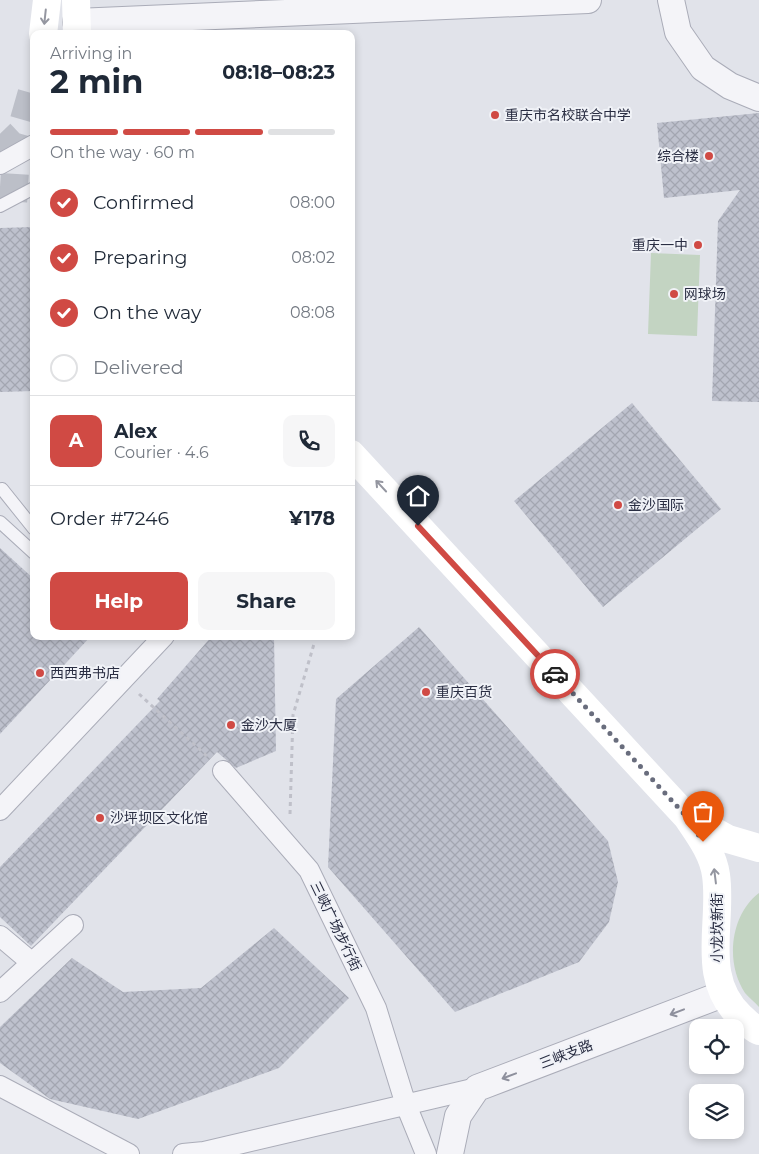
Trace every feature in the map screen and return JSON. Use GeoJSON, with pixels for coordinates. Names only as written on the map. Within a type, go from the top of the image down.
{"type":"FeatureCollection","features":[{"type":"Feature","properties":{"kind":"main road"},"geometry":{"type":"LineString","coordinates":[[43,30],[47,0]]}},
{"type":"Feature","properties":{"kind":"main road","name":"小龙坎新街"},"geometry":{"type":"LineString","coordinates":[[355,458],[687,817],[711,854],[716,875],[717,904],[714,949],[723,994],[736,1011],[759,1031]]}},
{"type":"Feature","properties":{"kind":"main road","name":"小龙坎新街"},"geometry":{"type":"LineString","coordinates":[[687,817],[728,840],[759,848]]}},
{"type":"Feature","properties":{"kind":"street"},"geometry":{"type":"LineString","coordinates":[[77,19],[588,0]]}},
{"type":"Feature","properties":{"kind":"street"},"geometry":{"type":"LineString","coordinates":[[671,0],[678,32],[703,68],[730,86],[759,98]]}},
{"type":"Feature","properties":{"kind":"street"},"geometry":{"type":"LineString","coordinates":[[0,164],[30,148]]}},
{"type":"Feature","properties":{"kind":"street"},"geometry":{"type":"LineString","coordinates":[[0,810],[160,640]]}},
{"type":"Feature","properties":{"kind":"street","name":"三峡广场步行街"},"geometry":{"type":"LineString","coordinates":[[224,771],[309,870],[376,1008],[406,1105],[426,1154]]}},
{"type":"Feature","properties":{"kind":"street"},"geometry":{"type":"LineString","coordinates":[[0,992],[73,925]]}},
{"type":"Feature","properties":{"kind":"street"},"geometry":{"type":"LineString","coordinates":[[0,936],[31,962]]}},
{"type":"Feature","properties":{"kind":"street","name":"三峡支路"},"geometry":{"type":"LineString","coordinates":[[477,1088],[723,994]]}},
{"type":"Feature","properties":{"kind":"street"},"geometry":{"type":"LineString","coordinates":[[0,1086],[129,1154]]}},
{"type":"Feature","properties":{"kind":"street"},"geometry":{"type":"LineString","coordinates":[[183,1154],[204,1153],[477,1088]]}},
{"type":"Feature","properties":{"kind":"street"},"geometry":{"type":"LineString","coordinates":[[450,1154],[458,1116],[477,1088]]}},
{"type":"Feature","properties":{"kind":"lane"},"geometry":{"type":"LineString","coordinates":[[0,206],[30,190]]}},
{"type":"Feature","properties":{"kind":"lane"},"geometry":{"type":"LineString","coordinates":[[2,489],[30,524]]}},
{"type":"Feature","properties":{"kind":"lane"},"geometry":{"type":"LineString","coordinates":[[0,522],[30,549]]}},
{"type":"Feature","properties":{"kind":"path"},"geometry":{"type":"LineString","coordinates":[[288,845],[293,715],[314,644]]}},
{"type":"Feature","properties":{"kind":"path"},"geometry":{"type":"LineString","coordinates":[[123,680],[224,771]]}},
{"type":"Feature","properties":{"kind":"green space","name":"网球场"},"geometry":{"type":"Polygon","coordinates":[[[651,253],[700,255],[697,336],[648,334],[651,253]]]}},
{"type":"Feature","properties":{"kind":"green space"},"geometry":{"type":"Polygon","coordinates":[[[759,893],[759,1007],[745,993],[739,981],[733,954],[737,926],[742,914],[749,902],[759,893]]]}},
{"type":"Feature","properties":{"kind":"building"},"geometry":{"type":"Polygon","coordinates":[[[759,113],[759,402],[712,401],[718,221],[740,190],[664,198],[657,123],[759,113]]]}},
{"type":"Feature","properties":{"kind":"building"},"geometry":{"type":"Polygon","coordinates":[[[30,227],[30,391],[0,392],[0,228],[30,227]]]}},
{"type":"Feature","properties":{"kind":"building","name":"金沙国际"},"geometry":{"type":"Polygon","coordinates":[[[632,403],[721,509],[603,607],[514,501],[632,403]]]}},
{"type":"Feature","properties":{"kind":"building"},"geometry":{"type":"Polygon","coordinates":[[[0,548],[30,575],[30,640],[87,640],[0,734],[0,548]]]}},
{"type":"Feature","properties":{"kind":"building"},"geometry":{"type":"Polygon","coordinates":[[[419,627],[608,841],[618,882],[609,922],[579,962],[455,1012],[328,867],[336,699],[419,627]]]}},
{"type":"Feature","properties":{"kind":"building"},"geometry":{"type":"Polygon","coordinates":[[[209,640],[274,640],[276,751],[236,768],[217,752],[31,946],[0,917],[0,867],[160,701],[157,699],[209,640]]]}},
{"type":"Feature","properties":{"kind":"building"},"geometry":{"type":"Polygon","coordinates":[[[274,928],[349,998],[279,1068],[138,1119],[50,1099],[0,1063],[0,1027],[72,958],[123,992],[201,988],[274,928]]]}},
{"type":"Feature","properties":{"kind":"tunnel"},"geometry":{"type":"LineString","coordinates":[[0,153],[20,134],[30,99]]}},
{"type":"Feature","properties":{"kind":"tunnel"},"geometry":{"type":"LineString","coordinates":[[0,187],[30,189]]}},
{"type":"Feature","properties":{"kind":"way so far"},"geometry":{"type":"LineString","coordinates":[[555,674],[687,817],[703,842]]}},
{"type":"Feature","properties":{"kind":"place","name":"重庆市名校联合中学"},"geometry":{"type":"Point","coordinates":[495,115]}},
{"type":"Feature","properties":{"kind":"place","name":"综合楼"},"geometry":{"type":"Point","coordinates":[709,156]}},
{"type":"Feature","properties":{"kind":"place","name":"重庆一中"},"geometry":{"type":"Point","coordinates":[698,245]}},
{"type":"Feature","properties":{"kind":"place","name":"网球场"},"geometry":{"type":"Point","coordinates":[674,294]}},
{"type":"Feature","properties":{"kind":"place","name":"金沙国际"},"geometry":{"type":"Point","coordinates":[618,505]}},
{"type":"Feature","properties":{"kind":"place","name":"西西弗书店"},"geometry":{"type":"Point","coordinates":[40,673]}},
{"type":"Feature","properties":{"kind":"place","name":"重庆百货"},"geometry":{"type":"Point","coordinates":[426,692]}},
{"type":"Feature","properties":{"kind":"place","name":"金沙大厦"},"geometry":{"type":"Point","coordinates":[231,725]}},
{"type":"Feature","properties":{"kind":"place","name":"沙坪坝区文化馆"},"geometry":{"type":"Point","coordinates":[100,818]}},
{"type":"Feature","properties":{"kind":"route"},"geometry":{"type":"LineString","coordinates":[[418,526],[555,674]]}}]}
